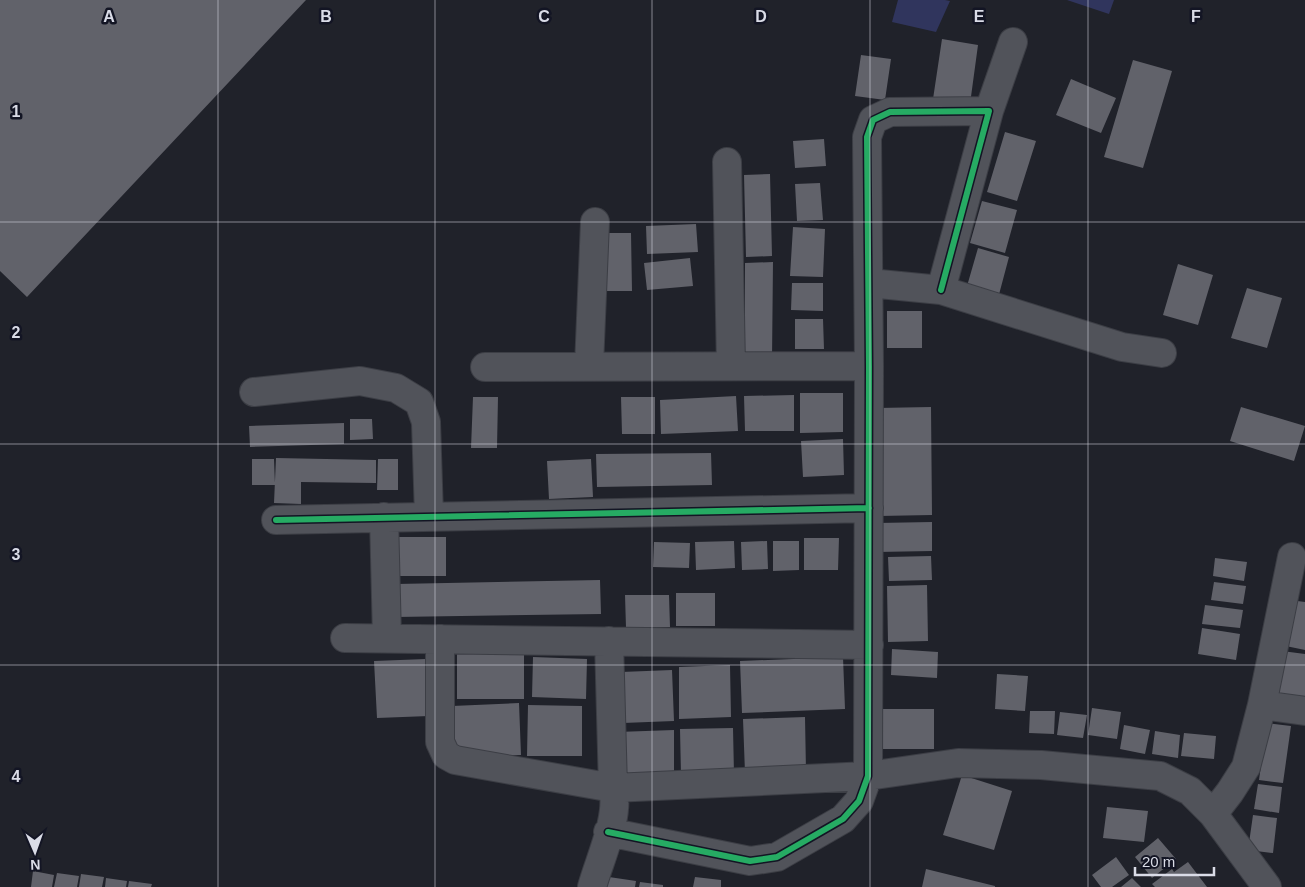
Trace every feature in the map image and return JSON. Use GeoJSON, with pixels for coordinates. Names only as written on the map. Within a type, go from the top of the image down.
{"type":"FeatureCollection","features":[{"type":"Feature","properties":{"kind":"street"},"geometry":{"type":"LineString","coordinates":[[940,290],[989,111],[1013,42]]}},
{"type":"Feature","properties":{"kind":"street"},"geometry":{"type":"LineString","coordinates":[[608,832],[750,861],[777,857],[843,818],[859,801],[868,776],[869,283],[866,137],[873,120],[890,112],[989,111]]}},
{"type":"Feature","properties":{"kind":"street"},"geometry":{"type":"LineString","coordinates":[[727,162],[732,366]]}},
{"type":"Feature","properties":{"kind":"street"},"geometry":{"type":"LineString","coordinates":[[589,366],[595,222]]}},
{"type":"Feature","properties":{"kind":"street"},"geometry":{"type":"LineString","coordinates":[[869,283],[940,290],[1122,347],[1162,353]]}},
{"type":"Feature","properties":{"kind":"street"},"geometry":{"type":"LineString","coordinates":[[485,366],[869,366]]}},
{"type":"Feature","properties":{"kind":"street"},"geometry":{"type":"LineString","coordinates":[[254,392],[360,381],[396,388],[419,402],[426,422],[429,516]]}},
{"type":"Feature","properties":{"kind":"street"},"geometry":{"type":"LineString","coordinates":[[276,520],[868,508]]}},
{"type":"Feature","properties":{"kind":"street"},"geometry":{"type":"LineString","coordinates":[[384,518],[387,638]]}},
{"type":"Feature","properties":{"kind":"street"},"geometry":{"type":"LineString","coordinates":[[1213,814],[1246,767],[1295,589],[1292,557]]}},
{"type":"Feature","properties":{"kind":"street"},"geometry":{"type":"LineString","coordinates":[[346,638],[869,645]]}},
{"type":"Feature","properties":{"kind":"street"},"geometry":{"type":"LineString","coordinates":[[440,639],[440,742],[446,755],[455,760],[613,788],[868,776],[958,763],[1041,765],[1160,776],[1190,791],[1213,814],[1267,887]]}},
{"type":"Feature","properties":{"kind":"street"},"geometry":{"type":"LineString","coordinates":[[592,887],[614,815],[615,798],[613,788],[608,641]]}},
{"type":"Feature","properties":{"kind":"street"},"geometry":{"type":"LineString","coordinates":[[1262,705],[1305,711]]}},
{"type":"Feature","properties":{"kind":"water"},"geometry":{"type":"Polygon","coordinates":[[[898,0],[950,1],[936,32],[892,22],[898,0]]]}},
{"type":"Feature","properties":{"kind":"water"},"geometry":{"type":"Polygon","coordinates":[[[1067,0],[1114,0],[1109,14],[1067,0]]]}},
{"type":"Feature","properties":{"kind":"building"},"geometry":{"type":"Polygon","coordinates":[[[0,0],[306,0],[27,297],[0,271],[0,0]]]}},
{"type":"Feature","properties":{"kind":"building"},"geometry":{"type":"Polygon","coordinates":[[[942,39],[978,45],[970,104],[933,99],[942,39]]]}},
{"type":"Feature","properties":{"kind":"building"},"geometry":{"type":"Polygon","coordinates":[[[861,55],[891,59],[885,100],[855,96],[861,55]]]}},
{"type":"Feature","properties":{"kind":"building"},"geometry":{"type":"Polygon","coordinates":[[[1133,60],[1172,71],[1143,168],[1104,157],[1133,60]]]}},
{"type":"Feature","properties":{"kind":"building"},"geometry":{"type":"Polygon","coordinates":[[[1071,79],[1116,98],[1101,133],[1056,115],[1071,79]]]}},
{"type":"Feature","properties":{"kind":"building"},"geometry":{"type":"Polygon","coordinates":[[[1005,132],[1036,141],[1017,201],[987,192],[1005,132]]]}},
{"type":"Feature","properties":{"kind":"building"},"geometry":{"type":"Polygon","coordinates":[[[824,139],[826,166],[795,168],[793,141],[824,139]]]}},
{"type":"Feature","properties":{"kind":"building"},"geometry":{"type":"Polygon","coordinates":[[[770,174],[772,256],[746,257],[744,175],[770,174]]]}},
{"type":"Feature","properties":{"kind":"building"},"geometry":{"type":"Polygon","coordinates":[[[820,183],[823,220],[797,221],[795,184],[820,183]]]}},
{"type":"Feature","properties":{"kind":"building"},"geometry":{"type":"Polygon","coordinates":[[[982,201],[1017,210],[1005,253],[970,243],[982,201]]]}},
{"type":"Feature","properties":{"kind":"building"},"geometry":{"type":"Polygon","coordinates":[[[696,224],[698,252],[647,254],[646,226],[696,224]]]}},
{"type":"Feature","properties":{"kind":"building"},"geometry":{"type":"Polygon","coordinates":[[[793,227],[825,229],[823,277],[790,276],[793,227]]]}},
{"type":"Feature","properties":{"kind":"building"},"geometry":{"type":"Polygon","coordinates":[[[602,233],[631,233],[632,291],[603,291],[602,233]]]}},
{"type":"Feature","properties":{"kind":"building"},"geometry":{"type":"Polygon","coordinates":[[[978,248],[1009,257],[997,302],[965,293],[978,248]]]}},
{"type":"Feature","properties":{"kind":"building"},"geometry":{"type":"Polygon","coordinates":[[[690,258],[693,286],[647,290],[644,263],[690,258]]]}},
{"type":"Feature","properties":{"kind":"building"},"geometry":{"type":"Polygon","coordinates":[[[773,262],[772,360],[745,360],[745,263],[773,262]]]}},
{"type":"Feature","properties":{"kind":"building"},"geometry":{"type":"Polygon","coordinates":[[[1178,264],[1213,275],[1198,325],[1163,315],[1178,264]]]}},
{"type":"Feature","properties":{"kind":"building"},"geometry":{"type":"Polygon","coordinates":[[[792,283],[823,283],[823,311],[791,310],[792,283]]]}},
{"type":"Feature","properties":{"kind":"building"},"geometry":{"type":"Polygon","coordinates":[[[1247,288],[1282,298],[1267,348],[1231,338],[1247,288]]]}},
{"type":"Feature","properties":{"kind":"building"},"geometry":{"type":"Polygon","coordinates":[[[887,311],[922,311],[922,348],[887,348],[887,311]]]}},
{"type":"Feature","properties":{"kind":"building"},"geometry":{"type":"Polygon","coordinates":[[[795,319],[823,319],[824,349],[795,349],[795,319]]]}},
{"type":"Feature","properties":{"kind":"building"},"geometry":{"type":"Polygon","coordinates":[[[800,393],[843,393],[843,432],[800,433],[800,393]]]}},
{"type":"Feature","properties":{"kind":"building"},"geometry":{"type":"Polygon","coordinates":[[[794,395],[794,431],[745,431],[744,396],[794,395]]]}},
{"type":"Feature","properties":{"kind":"building"},"geometry":{"type":"Polygon","coordinates":[[[736,396],[738,431],[661,434],[660,400],[736,396]]]}},
{"type":"Feature","properties":{"kind":"building"},"geometry":{"type":"Polygon","coordinates":[[[473,397],[498,397],[497,448],[471,448],[473,397]]]}},
{"type":"Feature","properties":{"kind":"building"},"geometry":{"type":"Polygon","coordinates":[[[621,397],[655,397],[655,434],[622,434],[621,397]]]}},
{"type":"Feature","properties":{"kind":"building"},"geometry":{"type":"Polygon","coordinates":[[[931,407],[932,515],[879,516],[877,408],[931,407]]]}},
{"type":"Feature","properties":{"kind":"building"},"geometry":{"type":"Polygon","coordinates":[[[1241,407],[1305,426],[1294,461],[1230,441],[1241,407]]]}},
{"type":"Feature","properties":{"kind":"building"},"geometry":{"type":"Polygon","coordinates":[[[350,419],[372,419],[373,439],[350,440],[350,419]]]}},
{"type":"Feature","properties":{"kind":"building"},"geometry":{"type":"Polygon","coordinates":[[[344,423],[344,444],[250,447],[249,426],[344,423]]]}},
{"type":"Feature","properties":{"kind":"building"},"geometry":{"type":"Polygon","coordinates":[[[843,439],[844,475],[803,477],[801,441],[843,439]]]}},
{"type":"Feature","properties":{"kind":"building"},"geometry":{"type":"Polygon","coordinates":[[[711,453],[712,485],[597,487],[596,454],[711,453]]]}},
{"type":"Feature","properties":{"kind":"building"},"geometry":{"type":"Polygon","coordinates":[[[276,458],[376,460],[376,483],[301,482],[301,504],[274,503],[276,458]]]}},
{"type":"Feature","properties":{"kind":"building"},"geometry":{"type":"Polygon","coordinates":[[[252,459],[274,459],[275,485],[252,485],[252,459]]]}},
{"type":"Feature","properties":{"kind":"building"},"geometry":{"type":"Polygon","coordinates":[[[378,459],[398,459],[398,490],[377,490],[378,459]]]}},
{"type":"Feature","properties":{"kind":"building"},"geometry":{"type":"Polygon","coordinates":[[[591,459],[593,497],[549,499],[547,461],[591,459]]]}},
{"type":"Feature","properties":{"kind":"building"},"geometry":{"type":"Polygon","coordinates":[[[932,522],[932,551],[877,552],[877,523],[932,522]]]}},
{"type":"Feature","properties":{"kind":"building"},"geometry":{"type":"Polygon","coordinates":[[[392,537],[446,537],[446,576],[392,576],[392,537]]]}},
{"type":"Feature","properties":{"kind":"building"},"geometry":{"type":"Polygon","coordinates":[[[804,538],[839,538],[838,570],[804,570],[804,538]]]}},
{"type":"Feature","properties":{"kind":"building"},"geometry":{"type":"Polygon","coordinates":[[[734,541],[735,568],[696,570],[695,542],[734,541]]]}},
{"type":"Feature","properties":{"kind":"building"},"geometry":{"type":"Polygon","coordinates":[[[767,541],[768,569],[742,570],[741,542],[767,541]]]}},
{"type":"Feature","properties":{"kind":"building"},"geometry":{"type":"Polygon","coordinates":[[[773,541],[799,541],[799,570],[773,571],[773,541]]]}},
{"type":"Feature","properties":{"kind":"building"},"geometry":{"type":"Polygon","coordinates":[[[654,542],[690,543],[689,568],[653,567],[654,542]]]}},
{"type":"Feature","properties":{"kind":"building"},"geometry":{"type":"Polygon","coordinates":[[[931,556],[932,580],[889,581],[888,557],[931,556]]]}},
{"type":"Feature","properties":{"kind":"building"},"geometry":{"type":"Polygon","coordinates":[[[1215,558],[1247,562],[1244,581],[1213,576],[1215,558]]]}},
{"type":"Feature","properties":{"kind":"building"},"geometry":{"type":"Polygon","coordinates":[[[600,580],[601,614],[396,617],[396,584],[600,580]]]}},
{"type":"Feature","properties":{"kind":"building"},"geometry":{"type":"Polygon","coordinates":[[[1214,582],[1246,586],[1243,604],[1211,600],[1214,582]]]}},
{"type":"Feature","properties":{"kind":"building"},"geometry":{"type":"Polygon","coordinates":[[[927,585],[928,641],[888,642],[887,586],[927,585]]]}},
{"type":"Feature","properties":{"kind":"building"},"geometry":{"type":"Polygon","coordinates":[[[676,593],[715,593],[715,626],[676,626],[676,593]]]}},
{"type":"Feature","properties":{"kind":"building"},"geometry":{"type":"Polygon","coordinates":[[[625,595],[669,595],[670,627],[626,628],[625,595]]]}},
{"type":"Feature","properties":{"kind":"building"},"geometry":{"type":"Polygon","coordinates":[[[1290,600],[1305,602],[1305,650],[1281,645],[1290,600]]]}},
{"type":"Feature","properties":{"kind":"building"},"geometry":{"type":"Polygon","coordinates":[[[1205,605],[1243,610],[1240,628],[1202,624],[1205,605]]]}},
{"type":"Feature","properties":{"kind":"building"},"geometry":{"type":"Polygon","coordinates":[[[1202,628],[1240,634],[1236,660],[1198,654],[1202,628]]]}},
{"type":"Feature","properties":{"kind":"building"},"geometry":{"type":"Polygon","coordinates":[[[892,649],[938,652],[937,678],[891,675],[892,649]]]}},
{"type":"Feature","properties":{"kind":"building"},"geometry":{"type":"Polygon","coordinates":[[[1282,651],[1305,654],[1305,706],[1274,702],[1282,651]]]}},
{"type":"Feature","properties":{"kind":"building"},"geometry":{"type":"Polygon","coordinates":[[[524,653],[524,699],[457,699],[457,654],[524,653]]]}},
{"type":"Feature","properties":{"kind":"building"},"geometry":{"type":"Polygon","coordinates":[[[533,657],[587,659],[586,699],[532,697],[533,657]]]}},
{"type":"Feature","properties":{"kind":"building"},"geometry":{"type":"Polygon","coordinates":[[[843,657],[845,709],[742,713],[740,661],[843,657]]]}},
{"type":"Feature","properties":{"kind":"building"},"geometry":{"type":"Polygon","coordinates":[[[426,659],[429,716],[377,718],[374,661],[426,659]]]}},
{"type":"Feature","properties":{"kind":"building"},"geometry":{"type":"Polygon","coordinates":[[[730,665],[731,717],[679,719],[679,667],[730,665]]]}},
{"type":"Feature","properties":{"kind":"building"},"geometry":{"type":"Polygon","coordinates":[[[672,670],[674,721],[623,723],[621,672],[672,670]]]}},
{"type":"Feature","properties":{"kind":"building"},"geometry":{"type":"Polygon","coordinates":[[[997,674],[1028,676],[1025,711],[995,709],[997,674]]]}},
{"type":"Feature","properties":{"kind":"building"},"geometry":{"type":"Polygon","coordinates":[[[519,703],[521,755],[454,757],[452,706],[519,703]]]}},
{"type":"Feature","properties":{"kind":"building"},"geometry":{"type":"Polygon","coordinates":[[[528,705],[582,706],[582,756],[527,756],[528,705]]]}},
{"type":"Feature","properties":{"kind":"building"},"geometry":{"type":"Polygon","coordinates":[[[1092,708],[1121,712],[1117,739],[1088,735],[1092,708]]]}},
{"type":"Feature","properties":{"kind":"building"},"geometry":{"type":"Polygon","coordinates":[[[882,709],[934,709],[934,749],[882,749],[882,709]]]}},
{"type":"Feature","properties":{"kind":"building"},"geometry":{"type":"Polygon","coordinates":[[[1030,711],[1055,711],[1054,734],[1029,733],[1030,711]]]}},
{"type":"Feature","properties":{"kind":"building"},"geometry":{"type":"Polygon","coordinates":[[[1060,712],[1087,715],[1083,738],[1057,735],[1060,712]]]}},
{"type":"Feature","properties":{"kind":"building"},"geometry":{"type":"Polygon","coordinates":[[[805,717],[806,771],[745,773],[743,719],[805,717]]]}},
{"type":"Feature","properties":{"kind":"building"},"geometry":{"type":"Polygon","coordinates":[[[1267,723],[1291,726],[1283,783],[1259,780],[1267,723]]]}},
{"type":"Feature","properties":{"kind":"building"},"geometry":{"type":"Polygon","coordinates":[[[1124,725],[1150,730],[1145,754],[1120,749],[1124,725]]]}},
{"type":"Feature","properties":{"kind":"building"},"geometry":{"type":"Polygon","coordinates":[[[733,728],[734,774],[681,775],[680,729],[733,728]]]}},
{"type":"Feature","properties":{"kind":"building"},"geometry":{"type":"Polygon","coordinates":[[[674,730],[674,775],[618,776],[617,732],[674,730]]]}},
{"type":"Feature","properties":{"kind":"building"},"geometry":{"type":"Polygon","coordinates":[[[1155,731],[1180,735],[1178,758],[1152,754],[1155,731]]]}},
{"type":"Feature","properties":{"kind":"building"},"geometry":{"type":"Polygon","coordinates":[[[1184,733],[1216,736],[1214,759],[1181,756],[1184,733]]]}},
{"type":"Feature","properties":{"kind":"building"},"geometry":{"type":"Polygon","coordinates":[[[962,775],[1012,791],[994,850],[943,835],[962,775]]]}},
{"type":"Feature","properties":{"kind":"building"},"geometry":{"type":"Polygon","coordinates":[[[1258,784],[1282,787],[1279,813],[1254,809],[1258,784]]]}},
{"type":"Feature","properties":{"kind":"building"},"geometry":{"type":"Polygon","coordinates":[[[1107,807],[1148,811],[1144,842],[1103,838],[1107,807]]]}},
{"type":"Feature","properties":{"kind":"building"},"geometry":{"type":"Polygon","coordinates":[[[1253,815],[1277,818],[1273,853],[1248,850],[1253,815]]]}},
{"type":"Feature","properties":{"kind":"building"},"geometry":{"type":"Polygon","coordinates":[[[1158,838],[1176,859],[1152,878],[1135,857],[1158,838]]]}},
{"type":"Feature","properties":{"kind":"building"},"geometry":{"type":"Polygon","coordinates":[[[1116,857],[1129,875],[1112,887],[1101,887],[1092,875],[1116,857]]]}},
{"type":"Feature","properties":{"kind":"building"},"geometry":{"type":"Polygon","coordinates":[[[1188,862],[1207,887],[1155,887],[1152,884],[1172,869],[1174,872],[1188,862]]]}},
{"type":"Feature","properties":{"kind":"building"},"geometry":{"type":"Polygon","coordinates":[[[926,869],[995,886],[995,887],[922,887],[926,869]]]}},
{"type":"Feature","properties":{"kind":"building"},"geometry":{"type":"Polygon","coordinates":[[[33,871],[54,875],[52,887],[31,887],[33,871]]]}},
{"type":"Feature","properties":{"kind":"building"},"geometry":{"type":"Polygon","coordinates":[[[57,873],[79,876],[77,887],[54,887],[57,873]]]}},
{"type":"Feature","properties":{"kind":"building"},"geometry":{"type":"Polygon","coordinates":[[[81,874],[104,877],[102,887],[79,887],[81,874]]]}},
{"type":"Feature","properties":{"kind":"building"},"geometry":{"type":"Polygon","coordinates":[[[609,877],[636,881],[635,887],[607,887],[609,877]]]}},
{"type":"Feature","properties":{"kind":"building"},"geometry":{"type":"Polygon","coordinates":[[[695,877],[721,880],[721,887],[693,887],[695,877]]]}},
{"type":"Feature","properties":{"kind":"building"},"geometry":{"type":"Polygon","coordinates":[[[106,878],[127,881],[126,887],[105,887],[106,878]]]}},
{"type":"Feature","properties":{"kind":"building"},"geometry":{"type":"Polygon","coordinates":[[[1132,878],[1141,887],[1121,887],[1132,878]]]}},
{"type":"Feature","properties":{"kind":"building"},"geometry":{"type":"Polygon","coordinates":[[[129,881],[152,884],[151,887],[128,887],[129,881]]]}},
{"type":"Feature","properties":{"kind":"building"},"geometry":{"type":"Polygon","coordinates":[[[640,882],[663,885],[663,887],[639,887],[640,882]]]}},
{"type":"Feature","properties":{"kind":"cycle path"},"geometry":{"type":"LineString","coordinates":[[608,832],[750,861],[777,857],[843,819],[859,801],[868,776],[869,366],[867,137],[873,120],[890,112],[989,111],[941,290]]}},
{"type":"Feature","properties":{"kind":"cycle path"},"geometry":{"type":"LineString","coordinates":[[276,520],[869,508]]}}]}
